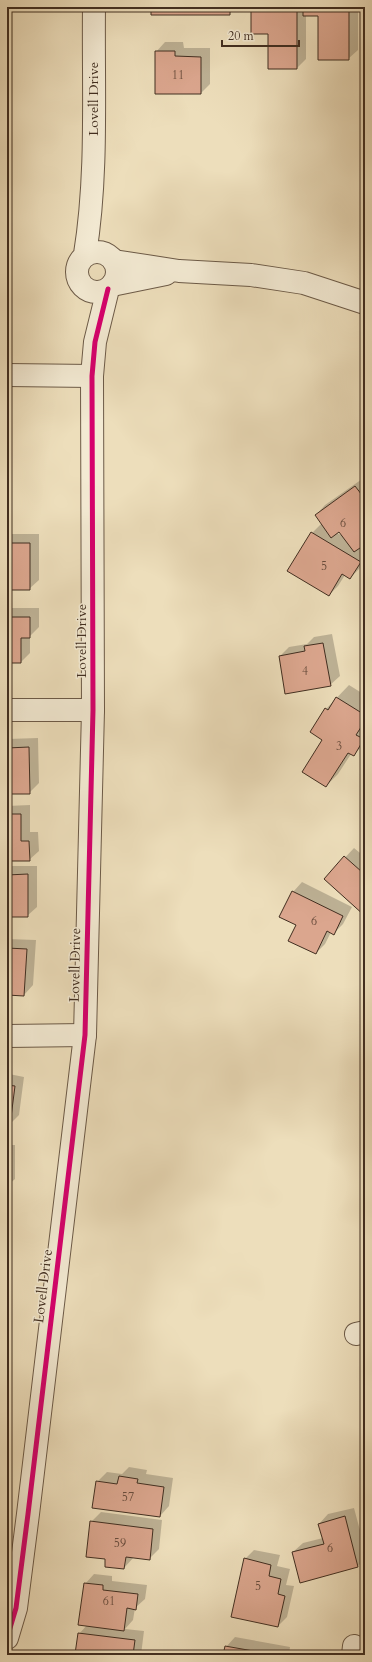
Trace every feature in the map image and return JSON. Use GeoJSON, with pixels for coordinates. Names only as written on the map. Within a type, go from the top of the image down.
{"type":"FeatureCollection","features":[{"type":"Feature","properties":{"kind":"street","name":"Lovell Drive"},"geometry":{"type":"LineString","coordinates":[[85,254],[93,192],[94,7]]}},
{"type":"Feature","properties":{"kind":"street","name":"Lovell Drive"},"geometry":{"type":"LineString","coordinates":[[93,192],[111,258]]}},
{"type":"Feature","properties":{"kind":"street"},"geometry":{"type":"LineString","coordinates":[[179,271],[110,287],[96,292],[84,288],[80,283],[76,271],[80,258],[85,254],[97,251],[111,258],[179,271],[251,275],[304,283],[365,303]]}},
{"type":"Feature","properties":{"kind":"street"},"geometry":{"type":"LineString","coordinates":[[110,287],[117,273],[111,258]]}},
{"type":"Feature","properties":{"kind":"street","name":"Lovell Drive"},"geometry":{"type":"LineString","coordinates":[[7,1638],[16,1608],[85,1035],[93,710],[92,376],[95,342],[110,287]]}},
{"type":"Feature","properties":{"kind":"street","name":"Lovell Drive"},"geometry":{"type":"LineString","coordinates":[[84,288],[95,342]]}},
{"type":"Feature","properties":{"kind":"street"},"geometry":{"type":"LineString","coordinates":[[7,375],[92,376]]}},
{"type":"Feature","properties":{"kind":"street"},"geometry":{"type":"LineString","coordinates":[[7,710],[93,710]]}},
{"type":"Feature","properties":{"kind":"street"},"geometry":{"type":"LineString","coordinates":[[7,1036],[85,1035]]}},
{"type":"Feature","properties":{"kind":"building"},"geometry":{"type":"Polygon","coordinates":[[[151,7],[230,7],[230,15],[151,15],[151,7]]]}},
{"type":"Feature","properties":{"kind":"building"},"geometry":{"type":"Polygon","coordinates":[[[251,7],[297,7],[297,69],[268,69],[268,34],[251,34],[251,7]]]}},
{"type":"Feature","properties":{"kind":"building"},"geometry":{"type":"Polygon","coordinates":[[[303,7],[349,7],[349,60],[318,60],[318,16],[303,16],[303,7]]]}},
{"type":"Feature","properties":{"kind":"building"},"geometry":{"type":"Polygon","coordinates":[[[155,51],[175,51],[175,56],[201,57],[201,94],[155,94],[155,51]]]}},
{"type":"Feature","properties":{"kind":"building"},"geometry":{"type":"Polygon","coordinates":[[[355,486],[365,499],[365,549],[363,546],[354,552],[339,532],[331,538],[315,515],[355,486]]]}},
{"type":"Feature","properties":{"kind":"building"},"geometry":{"type":"Polygon","coordinates":[[[311,532],[361,562],[350,579],[342,574],[329,596],[287,571],[311,532]]]}},
{"type":"Feature","properties":{"kind":"building"},"geometry":{"type":"Polygon","coordinates":[[[7,543],[30,543],[30,590],[7,590],[7,543]]]}},
{"type":"Feature","properties":{"kind":"building"},"geometry":{"type":"Polygon","coordinates":[[[7,617],[30,617],[30,638],[21,638],[21,663],[7,663],[7,617]]]}},
{"type":"Feature","properties":{"kind":"building"},"geometry":{"type":"Polygon","coordinates":[[[323,643],[331,686],[285,694],[279,656],[305,651],[304,646],[323,643]]]}},
{"type":"Feature","properties":{"kind":"building"},"geometry":{"type":"Polygon","coordinates":[[[336,697],[365,715],[365,721],[356,735],[364,739],[354,756],[348,753],[326,787],[302,772],[322,740],[310,732],[325,708],[328,710],[336,697]]]}},
{"type":"Feature","properties":{"kind":"building"},"geometry":{"type":"Polygon","coordinates":[[[29,747],[30,794],[7,794],[7,748],[29,747]]]}},
{"type":"Feature","properties":{"kind":"building"},"geometry":{"type":"Polygon","coordinates":[[[7,814],[21,814],[21,841],[29,841],[30,861],[7,861],[7,814]]]}},
{"type":"Feature","properties":{"kind":"building"},"geometry":{"type":"Polygon","coordinates":[[[344,856],[362,872],[365,869],[365,916],[324,879],[344,856]]]}},
{"type":"Feature","properties":{"kind":"building"},"geometry":{"type":"Polygon","coordinates":[[[28,874],[28,917],[8,917],[7,875],[28,874]]]}},
{"type":"Feature","properties":{"kind":"building"},"geometry":{"type":"Polygon","coordinates":[[[292,891],[343,916],[334,935],[327,931],[316,954],[288,941],[296,925],[279,917],[292,891]]]}},
{"type":"Feature","properties":{"kind":"building"},"geometry":{"type":"Polygon","coordinates":[[[7,948],[27,949],[24,996],[7,995],[7,948]]]}},
{"type":"Feature","properties":{"kind":"building"},"geometry":{"type":"Polygon","coordinates":[[[7,1085],[15,1086],[10,1125],[7,1125],[7,1085]]]}},
{"type":"Feature","properties":{"kind":"building"},"geometry":{"type":"Polygon","coordinates":[[[119,1476],[138,1479],[137,1483],[164,1487],[160,1517],[92,1508],[96,1481],[117,1484],[119,1476]]]}},
{"type":"Feature","properties":{"kind":"building"},"geometry":{"type":"Polygon","coordinates":[[[345,1516],[358,1567],[300,1583],[292,1552],[324,1544],[318,1524],[345,1516]]]}},
{"type":"Feature","properties":{"kind":"building"},"geometry":{"type":"Polygon","coordinates":[[[90,1521],[153,1529],[150,1560],[126,1557],[124,1569],[105,1567],[105,1559],[86,1557],[90,1521]]]}},
{"type":"Feature","properties":{"kind":"building"},"geometry":{"type":"Polygon","coordinates":[[[244,1558],[271,1565],[269,1576],[281,1579],[278,1594],[285,1596],[278,1627],[231,1617],[244,1558]]]}},
{"type":"Feature","properties":{"kind":"building"},"geometry":{"type":"Polygon","coordinates":[[[84,1583],[103,1585],[103,1590],[138,1594],[136,1610],[127,1608],[124,1631],[78,1625],[84,1583]]]}},
{"type":"Feature","properties":{"kind":"building"},"geometry":{"type":"Polygon","coordinates":[[[78,1633],[135,1640],[133,1655],[75,1654],[78,1633]]]}},
{"type":"Feature","properties":{"kind":"building"},"geometry":{"type":"Polygon","coordinates":[[[225,1646],[276,1655],[223,1655],[225,1646]]]}},
{"type":"Feature","properties":{"kind":"cycle path"},"geometry":{"type":"LineString","coordinates":[[7,1638],[16,1608],[85,1035],[93,710],[92,376],[95,342],[108,289]]}}]}
